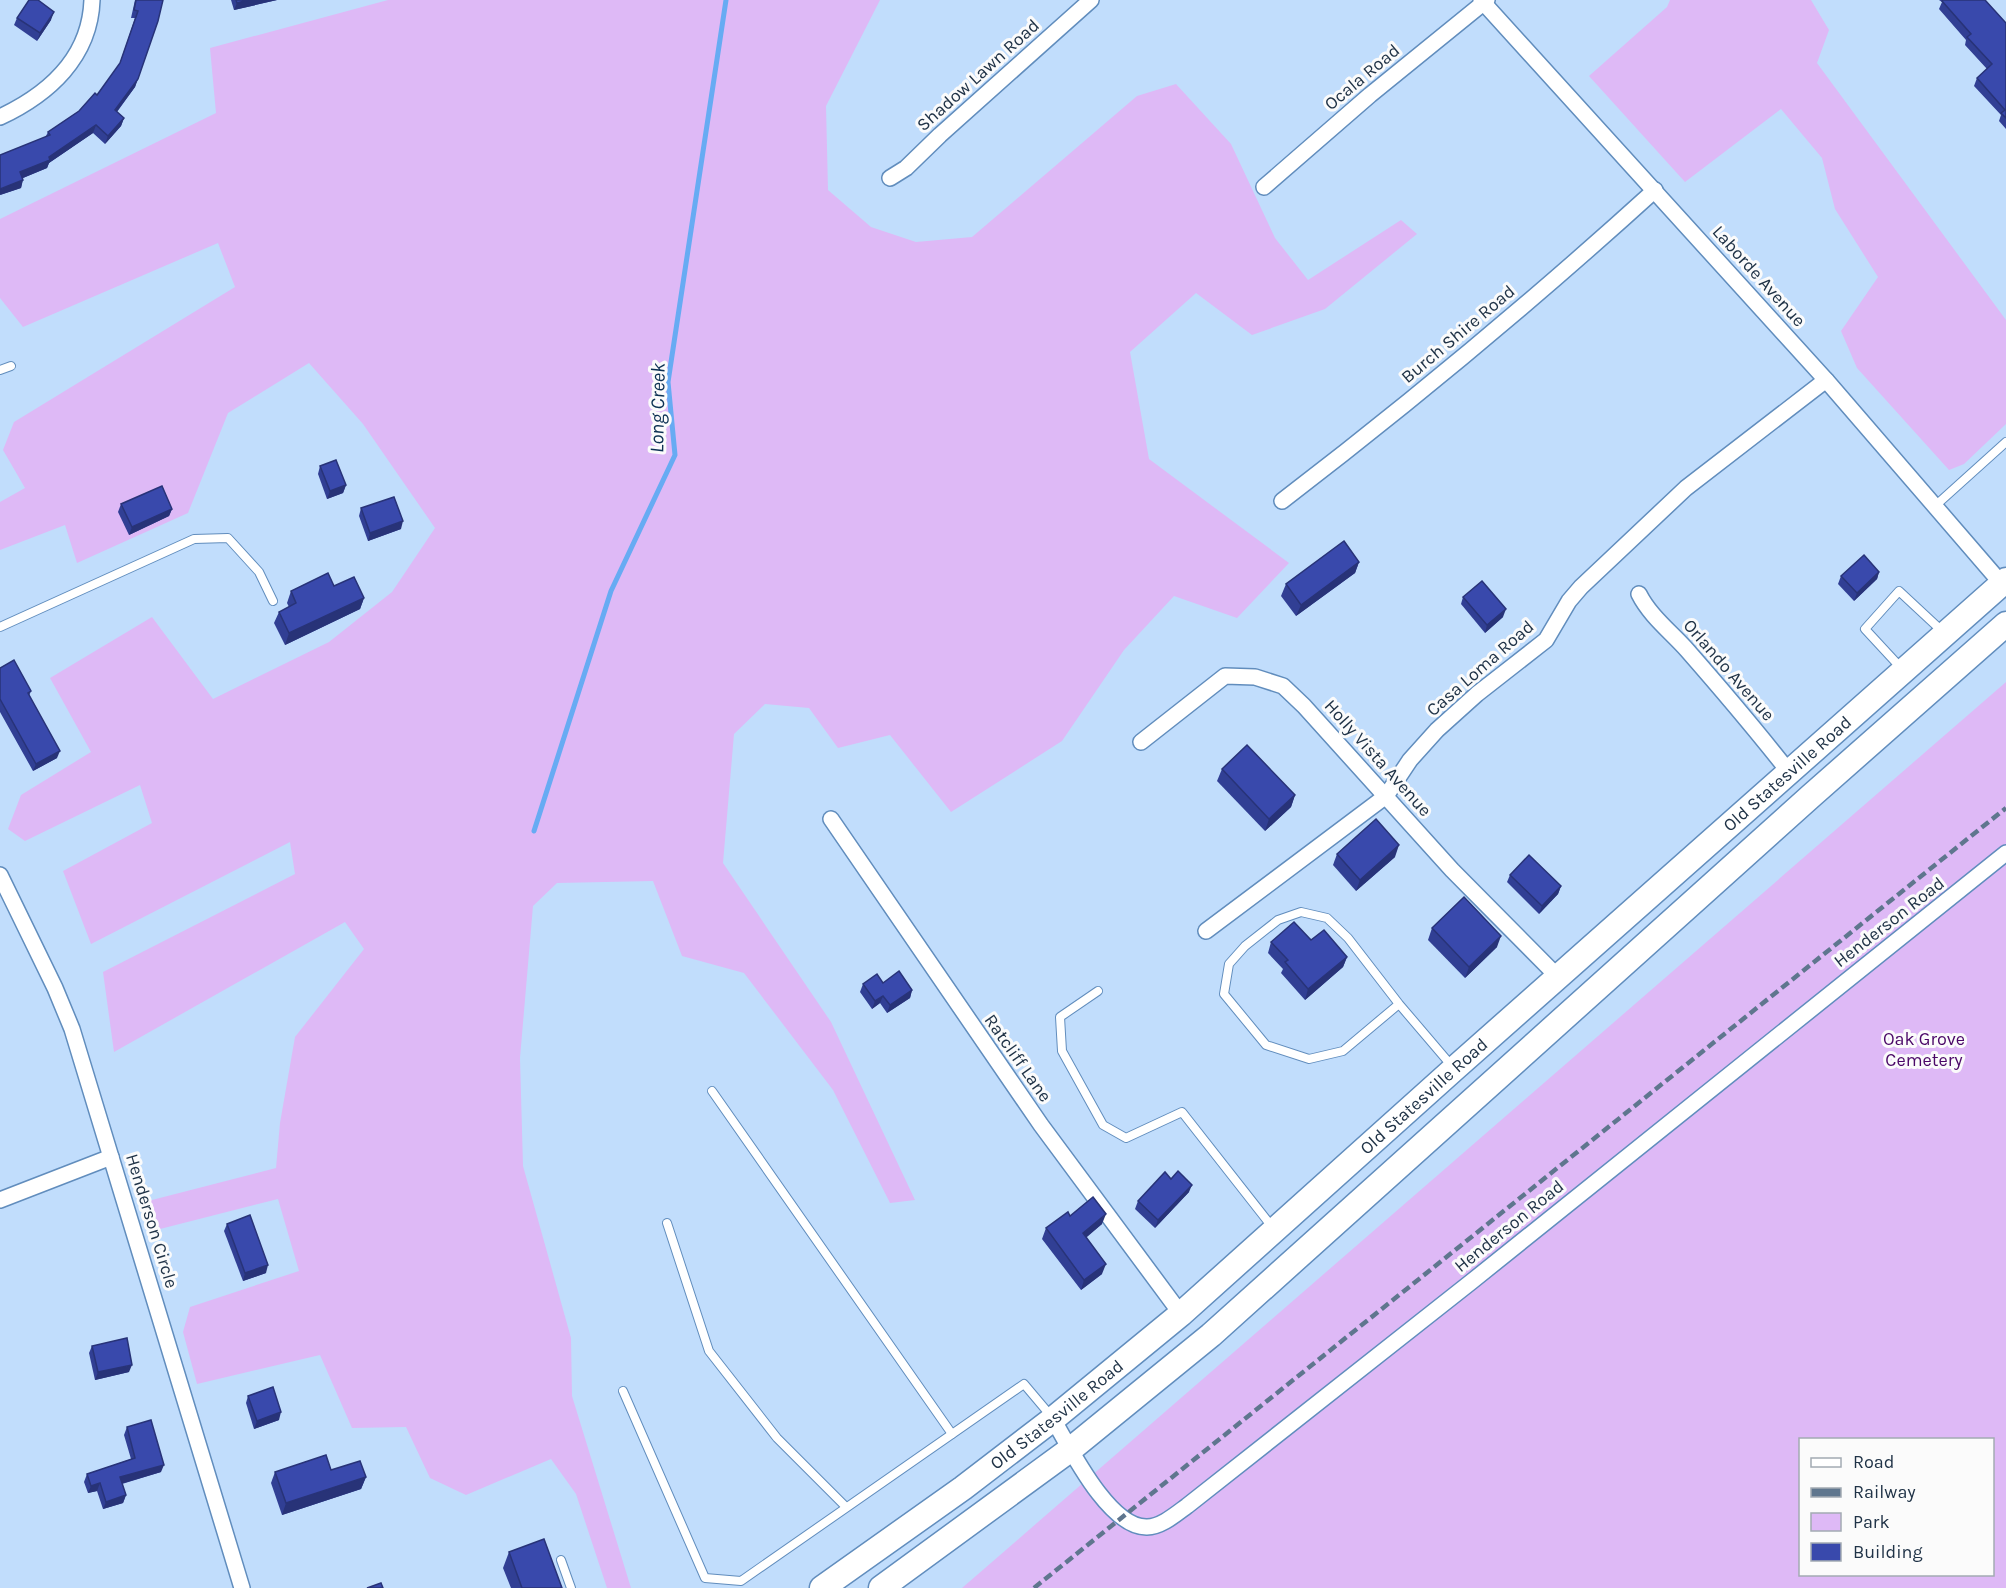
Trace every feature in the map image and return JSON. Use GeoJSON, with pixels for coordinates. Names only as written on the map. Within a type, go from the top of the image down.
{"type":"FeatureCollection","features":[{"type":"Feature","properties":{"kind":"main road","name":"Old Statesville Road"},"geometry":{"type":"LineString","coordinates":[[822,1588],[963,1488],[1053,1419],[1181,1314],[2004,582]]}},
{"type":"Feature","properties":{"kind":"main road","name":"Old Statesville Road"},"geometry":{"type":"LineString","coordinates":[[881,1588],[1071,1449],[1211,1335],[2006,624]]}},
{"type":"Feature","properties":{"kind":"street"},"geometry":{"type":"LineString","coordinates":[[0,117],[17,109],[58,79],[75,58],[92,16],[92,0]]}},
{"type":"Feature","properties":{"kind":"street","name":"Shadow Lawn Road"},"geometry":{"type":"LineString","coordinates":[[890,178],[906,168],[1091,0]]}},
{"type":"Feature","properties":{"kind":"street","name":"Ocala Road"},"geometry":{"type":"LineString","coordinates":[[1264,187],[1370,95],[1484,1]]}},
{"type":"Feature","properties":{"kind":"street","name":"Laborde Avenue"},"geometry":{"type":"LineString","coordinates":[[1484,1],[2004,582]]}},
{"type":"Feature","properties":{"kind":"street","name":"Burch Shire Road"},"geometry":{"type":"LineString","coordinates":[[1282,501],[1433,382],[1655,190]]}},
{"type":"Feature","properties":{"kind":"street","name":"Casa Loma Road"},"geometry":{"type":"LineString","coordinates":[[1206,931],[1386,796],[1410,760],[1437,730],[1477,694],[1546,640],[1569,601],[1581,586],[1686,488],[1826,381]]}},
{"type":"Feature","properties":{"kind":"street","name":"Orlando Avenue"},"geometry":{"type":"LineString","coordinates":[[1639,594],[1661,623],[1749,720],[1789,772]]}},
{"type":"Feature","properties":{"kind":"street","name":"Holly Vista Avenue"},"geometry":{"type":"LineString","coordinates":[[1141,742],[1226,676],[1255,677],[1283,686],[1452,870],[1558,977]]}},
{"type":"Feature","properties":{"kind":"street","name":"Ratcliff Lane"},"geometry":{"type":"LineString","coordinates":[[831,819],[1041,1125],[1181,1314]]}},
{"type":"Feature","properties":{"kind":"street","name":"Henderson Road"},"geometry":{"type":"LineString","coordinates":[[1053,1419],[1087,1477],[1122,1518],[1133,1525],[1150,1527],[1160,1523],[1187,1506],[1462,1289],[2006,853]]}},
{"type":"Feature","properties":{"kind":"street","name":"Henderson Circle"},"geometry":{"type":"LineString","coordinates":[[0,875],[55,988],[72,1029],[242,1588]]}},
{"type":"Feature","properties":{"kind":"street"},"geometry":{"type":"LineString","coordinates":[[0,1200],[111,1157]]}},
{"type":"Feature","properties":{"kind":"lane"},"geometry":{"type":"LineString","coordinates":[[0,370],[11,366]]}},
{"type":"Feature","properties":{"kind":"lane"},"geometry":{"type":"LineString","coordinates":[[1935,506],[2006,442]]}},
{"type":"Feature","properties":{"kind":"lane"},"geometry":{"type":"LineString","coordinates":[[0,627],[194,539],[228,538],[259,572],[273,601]]}},
{"type":"Feature","properties":{"kind":"lane"},"geometry":{"type":"LineString","coordinates":[[1904,670],[1864,629],[1899,591],[1946,634]]}},
{"type":"Feature","properties":{"kind":"lane"},"geometry":{"type":"LineString","coordinates":[[1399,1004],[1343,1051],[1309,1059],[1266,1045],[1224,994],[1229,964],[1278,920],[1301,912],[1327,918],[1348,938],[1399,1004],[1454,1069]]}},
{"type":"Feature","properties":{"kind":"lane"},"geometry":{"type":"LineString","coordinates":[[1098,991],[1060,1017],[1062,1051],[1103,1125],[1126,1137],[1182,1112],[1274,1229]]}},
{"type":"Feature","properties":{"kind":"lane"},"geometry":{"type":"LineString","coordinates":[[712,1090],[952,1434]]}},
{"type":"Feature","properties":{"kind":"lane"},"geometry":{"type":"LineString","coordinates":[[667,1222],[709,1352],[777,1438],[846,1507]]}},
{"type":"Feature","properties":{"kind":"lane"},"geometry":{"type":"LineString","coordinates":[[623,1391],[705,1578],[741,1581],[1024,1384],[1053,1419]]}},
{"type":"Feature","properties":{"kind":"lane"},"geometry":{"type":"LineString","coordinates":[[561,1560],[570,1588]]}},
{"type":"Feature","properties":{"kind":"green space"},"geometry":{"type":"Polygon","coordinates":[[[388,0],[880,0],[826,106],[828,190],[871,227],[916,242],[972,237],[1137,96],[1176,84],[1231,144],[1275,238],[1308,280],[1401,220],[1417,234],[1325,309],[1252,335],[1196,293],[1130,352],[1149,459],[1289,563],[1237,618],[1174,596],[1124,650],[1062,741],[951,812],[890,735],[838,748],[809,708],[765,704],[734,734],[723,863],[831,1022],[915,1200],[890,1203],[833,1090],[744,973],[682,956],[653,881],[557,883],[533,906],[520,1058],[523,1166],[571,1338],[572,1396],[631,1588],[607,1588],[576,1494],[551,1459],[466,1495],[430,1478],[406,1427],[352,1428],[320,1355],[197,1384],[183,1332],[190,1307],[299,1271],[278,1199],[160,1229],[148,1201],[276,1168],[280,1123],[295,1037],[364,949],[345,922],[114,1052],[103,972],[295,874],[290,842],[91,944],[63,871],[152,823],[140,785],[25,841],[8,829],[21,795],[91,752],[50,678],[152,617],[213,699],[329,642],[392,592],[435,528],[363,424],[309,363],[228,413],[188,513],[77,563],[65,525],[0,550],[0,502],[25,488],[3,450],[14,422],[235,287],[218,243],[23,327],[0,298],[0,219],[216,113],[210,48],[388,0]]]}},
{"type":"Feature","properties":{"kind":"green space"},"geometry":{"type":"Polygon","coordinates":[[[1670,0],[1811,0],[1829,30],[1817,63],[2006,320],[2006,424],[1964,464],[1949,470],[1857,368],[1841,331],[1878,277],[1835,209],[1822,158],[1781,109],[1685,182],[1589,76],[1667,7],[1670,0]]]}},
{"type":"Feature","properties":{"kind":"green space","name":"Oak Grove Cemetery"},"geometry":{"type":"Polygon","coordinates":[[[2006,682],[2006,1588],[962,1588],[2006,682]]]}},
{"type":"Feature","properties":{"kind":"building"},"geometry":{"type":"Polygon","coordinates":[[[29,0],[38,0],[54,12],[40,33],[17,18],[29,0]]]}},
{"type":"Feature","properties":{"kind":"building"},"geometry":{"type":"Polygon","coordinates":[[[136,0],[163,0],[138,79],[115,110],[124,118],[108,136],[96,125],[49,157],[50,160],[20,172],[23,180],[0,189],[0,155],[50,135],[48,132],[79,111],[95,93],[97,95],[120,63],[138,11],[134,10],[136,0]]]}},
{"type":"Feature","properties":{"kind":"building"},"geometry":{"type":"Polygon","coordinates":[[[1943,0],[1985,0],[2006,23],[2006,118],[2001,113],[2005,110],[1977,78],[1992,64],[1967,37],[1971,34],[1943,0]]]}},
{"type":"Feature","properties":{"kind":"building"},"geometry":{"type":"Polygon","coordinates":[[[336,460],[346,485],[330,491],[320,466],[336,460]]]}},
{"type":"Feature","properties":{"kind":"building"},"geometry":{"type":"Polygon","coordinates":[[[162,486],[172,509],[132,527],[121,504],[162,486]]]}},
{"type":"Feature","properties":{"kind":"building"},"geometry":{"type":"Polygon","coordinates":[[[394,497],[403,521],[370,533],[361,508],[394,497]]]}},
{"type":"Feature","properties":{"kind":"building"},"geometry":{"type":"Polygon","coordinates":[[[1344,541],[1359,562],[1301,605],[1286,584],[1344,541]]]}},
{"type":"Feature","properties":{"kind":"building"},"geometry":{"type":"Polygon","coordinates":[[[1864,555],[1879,572],[1857,593],[1841,576],[1864,555]]]}},
{"type":"Feature","properties":{"kind":"building"},"geometry":{"type":"Polygon","coordinates":[[[328,573],[334,586],[354,577],[364,598],[289,633],[279,612],[296,603],[291,591],[328,573]]]}},
{"type":"Feature","properties":{"kind":"building"},"geometry":{"type":"Polygon","coordinates":[[[1482,581],[1506,609],[1487,625],[1463,597],[1482,581]]]}},
{"type":"Feature","properties":{"kind":"building"},"geometry":{"type":"Polygon","coordinates":[[[14,660],[31,691],[28,693],[60,751],[36,764],[0,699],[0,668],[14,660]]]}},
{"type":"Feature","properties":{"kind":"building"},"geometry":{"type":"Polygon","coordinates":[[[1247,745],[1295,795],[1269,819],[1222,769],[1247,745]]]}},
{"type":"Feature","properties":{"kind":"building"},"geometry":{"type":"Polygon","coordinates":[[[1376,819],[1399,845],[1360,880],[1337,854],[1376,819]]]}},
{"type":"Feature","properties":{"kind":"building"},"geometry":{"type":"Polygon","coordinates":[[[1529,855],[1561,886],[1542,906],[1510,875],[1529,855]]]}},
{"type":"Feature","properties":{"kind":"building"},"geometry":{"type":"Polygon","coordinates":[[[1464,897],[1501,936],[1469,967],[1432,928],[1464,897]]]}},
{"type":"Feature","properties":{"kind":"building"},"geometry":{"type":"Polygon","coordinates":[[[1294,922],[1311,940],[1324,930],[1347,957],[1308,989],[1285,962],[1288,960],[1271,942],[1294,922]]]}},
{"type":"Feature","properties":{"kind":"building"},"geometry":{"type":"Polygon","coordinates":[[[899,971],[912,990],[890,1005],[883,996],[875,1001],[863,984],[877,974],[883,983],[899,971]]]}},
{"type":"Feature","properties":{"kind":"building"},"geometry":{"type":"Polygon","coordinates":[[[1178,1171],[1192,1185],[1158,1220],[1138,1201],[1165,1172],[1171,1179],[1178,1171]]]}},
{"type":"Feature","properties":{"kind":"building"},"geometry":{"type":"Polygon","coordinates":[[[1093,1197],[1106,1214],[1083,1233],[1106,1264],[1084,1280],[1046,1228],[1068,1212],[1070,1216],[1093,1197]]]}},
{"type":"Feature","properties":{"kind":"building"},"geometry":{"type":"Polygon","coordinates":[[[250,1215],[268,1265],[245,1273],[227,1224],[250,1215]]]}},
{"type":"Feature","properties":{"kind":"building"},"geometry":{"type":"Polygon","coordinates":[[[127,1338],[132,1365],[98,1372],[92,1346],[127,1338]]]}},
{"type":"Feature","properties":{"kind":"building"},"geometry":{"type":"Polygon","coordinates":[[[273,1387],[281,1412],[257,1421],[248,1396],[273,1387]]]}},
{"type":"Feature","properties":{"kind":"building"},"geometry":{"type":"Polygon","coordinates":[[[151,1420],[164,1465],[120,1477],[126,1495],[106,1502],[100,1483],[91,1486],[87,1474],[135,1458],[127,1427],[151,1420]]]}},
{"type":"Feature","properties":{"kind":"building"},"geometry":{"type":"Polygon","coordinates":[[[326,1455],[331,1470],[360,1461],[366,1477],[286,1503],[275,1472],[326,1455]]]}},
{"type":"Feature","properties":{"kind":"building"},"geometry":{"type":"Polygon","coordinates":[[[544,1539],[562,1588],[522,1588],[509,1552],[544,1539]]]}},
{"type":"Feature","properties":{"kind":"building"},"geometry":{"type":"Polygon","coordinates":[[[381,1583],[383,1588],[367,1588],[381,1583]]]}},
{"type":"Feature","properties":{"kind":"waterway","name":"Long Creek"},"geometry":{"type":"LineString","coordinates":[[534,831],[611,591],[675,455],[668,382],[726,0]]}},
{"type":"Feature","properties":{"kind":"railway"},"geometry":{"type":"LineString","coordinates":[[1034,1588],[2006,808]]}}]}
